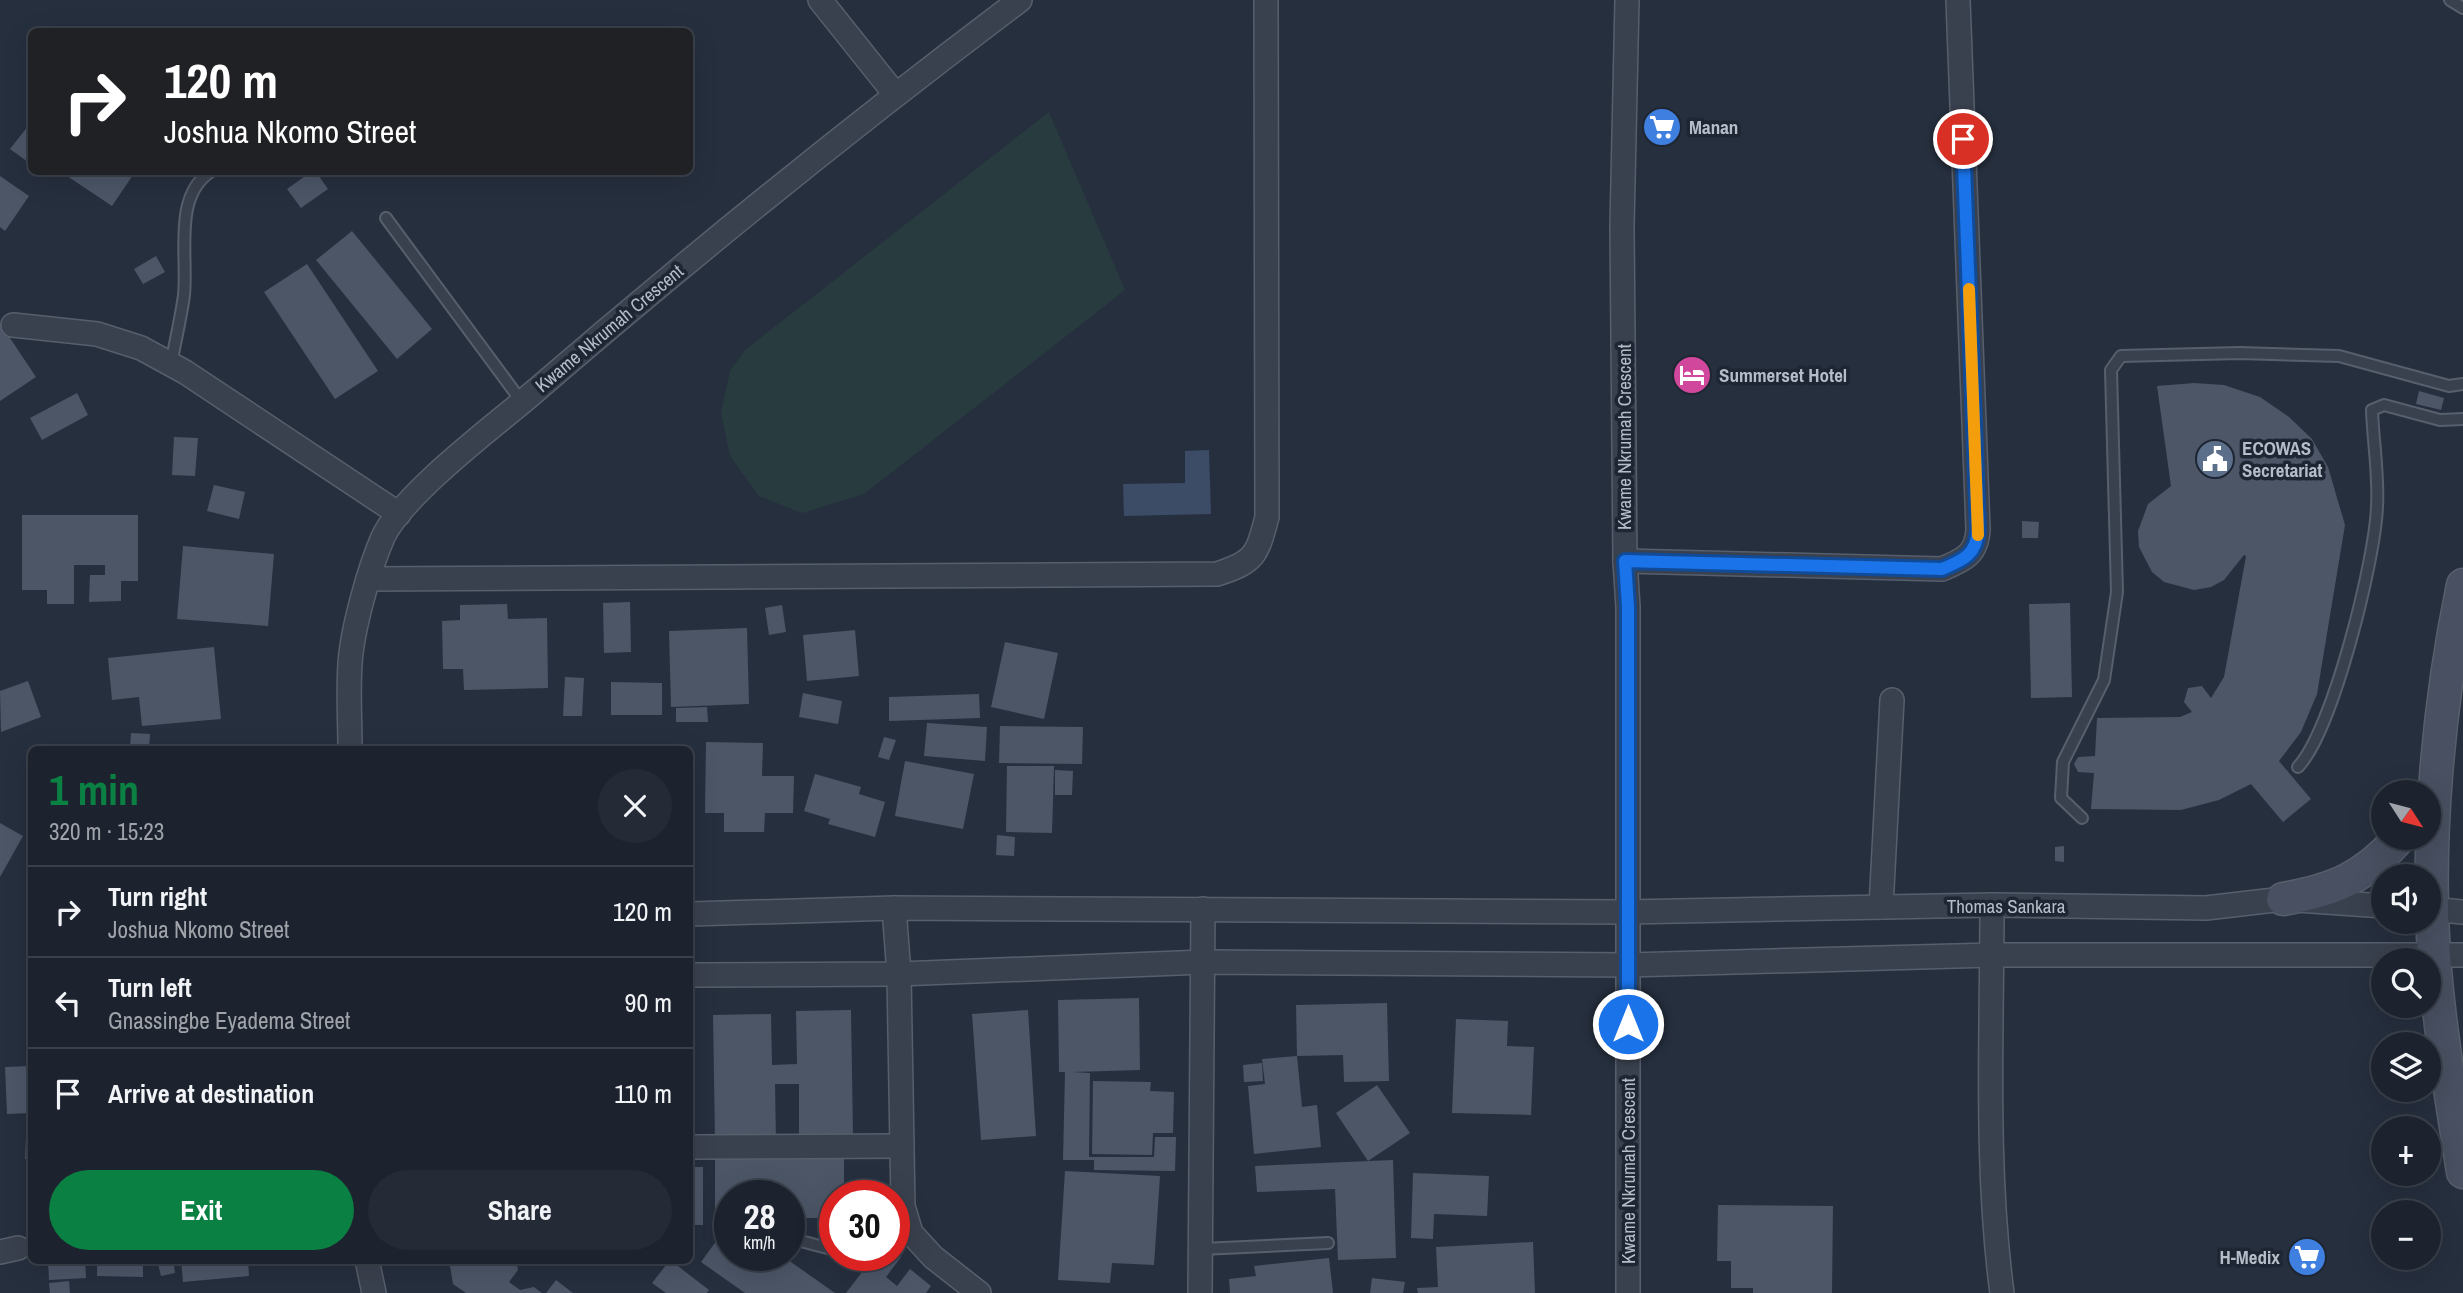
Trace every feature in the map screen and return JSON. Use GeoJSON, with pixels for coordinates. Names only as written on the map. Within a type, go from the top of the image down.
{"type":"FeatureCollection","features":[{"type":"Feature","properties":{"kind":"main road"},"geometry":{"type":"LineString","coordinates":[[2463,584],[2454,628],[2437,757],[2442,910],[2449,955],[2463,1172]]}},
{"type":"Feature","properties":{"kind":"main road"},"geometry":{"type":"LineString","coordinates":[[2430,780],[2437,757]]}},
{"type":"Feature","properties":{"kind":"main road"},"geometry":{"type":"LineString","coordinates":[[2283,899],[2325,892],[2361,875],[2387,850]]}},
{"type":"Feature","properties":{"kind":"street"},"geometry":{"type":"LineString","coordinates":[[820,0],[895,94]]}},
{"type":"Feature","properties":{"kind":"street","name":"Kwame Nkrumah Crescent"},"geometry":{"type":"LineString","coordinates":[[349,746],[350,662],[368,579],[384,536],[399,514],[523,402],[671,275],[895,94],[1020,0]]}},
{"type":"Feature","properties":{"kind":"street"},"geometry":{"type":"LineString","coordinates":[[368,579],[1217,575],[1245,565],[1259,546],[1267,517],[1266,0]]}},
{"type":"Feature","properties":{"kind":"street","name":"Kwame Nkrumah Crescent"},"geometry":{"type":"LineString","coordinates":[[1626,0],[1622,226],[1625,561],[1628,607],[1628,1293]]}},
{"type":"Feature","properties":{"kind":"street"},"geometry":{"type":"LineString","coordinates":[[1625,561],[1942,569],[1966,560],[1975,549],[1978,529],[1958,0]]}},
{"type":"Feature","properties":{"kind":"street"},"geometry":{"type":"LineString","coordinates":[[13,325],[97,334],[141,348],[399,514]]}},
{"type":"Feature","properties":{"kind":"street"},"geometry":{"type":"LineString","coordinates":[[1881,907],[1892,700]]}},
{"type":"Feature","properties":{"kind":"street","name":"Thomas Sankara"},"geometry":{"type":"LineString","coordinates":[[693,914],[894,908],[1627,912],[1993,905],[2206,908],[2283,899],[2371,905]]}},
{"type":"Feature","properties":{"kind":"street"},"geometry":{"type":"LineString","coordinates":[[1993,905],[1996,1243],[2002,1293]]}},
{"type":"Feature","properties":{"kind":"street"},"geometry":{"type":"LineString","coordinates":[[894,908],[899,974],[901,1180]]}},
{"type":"Feature","properties":{"kind":"street"},"geometry":{"type":"LineString","coordinates":[[1200,1293],[1203,909]]}},
{"type":"Feature","properties":{"kind":"street"},"geometry":{"type":"LineString","coordinates":[[693,975],[899,974],[1204,962],[1628,965],[1992,955],[2449,955]]}},
{"type":"Feature","properties":{"kind":"street"},"geometry":{"type":"LineString","coordinates":[[693,1147],[902,1146]]}},
{"type":"Feature","properties":{"kind":"street"},"geometry":{"type":"LineString","coordinates":[[910,1232],[933,1257],[979,1293]]}},
{"type":"Feature","properties":{"kind":"street"},"geometry":{"type":"LineString","coordinates":[[368,1264],[374,1293]]}},
{"type":"Feature","properties":{"kind":"lane"},"geometry":{"type":"LineString","coordinates":[[2450,0],[2463,8]]}},
{"type":"Feature","properties":{"kind":"lane"},"geometry":{"type":"LineString","coordinates":[[171,365],[184,293],[189,200],[197,181],[206,175]]}},
{"type":"Feature","properties":{"kind":"lane"},"geometry":{"type":"LineString","coordinates":[[386,218],[523,402]]}},
{"type":"Feature","properties":{"kind":"lane"},"geometry":{"type":"LineString","coordinates":[[2082,818],[2061,799],[2063,762],[2104,680],[2117,592],[2111,370],[2121,356],[2240,353],[2339,356],[2449,386],[2463,384]]}},
{"type":"Feature","properties":{"kind":"lane"},"geometry":{"type":"LineString","coordinates":[[2298,767],[2311,754],[2331,706],[2360,601],[2377,508],[2372,410],[2384,405],[2440,420],[2463,419]]}},
{"type":"Feature","properties":{"kind":"lane"},"geometry":{"type":"LineString","coordinates":[[1201,1249],[1328,1243]]}},
{"type":"Feature","properties":{"kind":"green space"},"geometry":{"type":"Polygon","coordinates":[[[1049,112],[1125,290],[864,494],[802,513],[759,496],[730,456],[721,413],[730,371],[745,350],[1049,112]]]}},
{"type":"Feature","properties":{"kind":"water"},"geometry":{"type":"Polygon","coordinates":[[[1209,450],[1211,514],[1124,516],[1123,484],[1185,483],[1185,451],[1209,450]]]}},
{"type":"Feature","properties":{"kind":"building"},"geometry":{"type":"Polygon","coordinates":[[[28,126],[28,162],[10,149],[28,126]]]}},
{"type":"Feature","properties":{"kind":"building"},"geometry":{"type":"Polygon","coordinates":[[[66,175],[133,175],[112,206],[66,175]]]}},
{"type":"Feature","properties":{"kind":"building"},"geometry":{"type":"Polygon","coordinates":[[[307,175],[318,175],[328,189],[301,208],[287,189],[307,175]]]}},
{"type":"Feature","properties":{"kind":"building"},"geometry":{"type":"Polygon","coordinates":[[[0,176],[29,196],[5,231],[0,227],[0,176]]]}},
{"type":"Feature","properties":{"kind":"building"},"geometry":{"type":"Polygon","coordinates":[[[352,231],[432,329],[397,359],[316,260],[352,231]]]}},
{"type":"Feature","properties":{"kind":"building"},"geometry":{"type":"Polygon","coordinates":[[[156,256],[165,272],[143,284],[134,269],[156,256]]]}},
{"type":"Feature","properties":{"kind":"building"},"geometry":{"type":"Polygon","coordinates":[[[307,264],[378,371],[335,399],[264,292],[307,264]]]}},
{"type":"Feature","properties":{"kind":"building"},"geometry":{"type":"Polygon","coordinates":[[[0,323],[36,377],[0,401],[0,323]]]}},
{"type":"Feature","properties":{"kind":"building"},"geometry":{"type":"Polygon","coordinates":[[[2194,383],[2224,385],[2260,397],[2289,417],[2312,439],[2328,467],[2345,525],[2317,694],[2301,732],[2279,761],[2311,799],[2283,822],[2251,784],[2219,800],[2181,810],[2091,809],[2094,773],[2078,772],[2074,764],[2078,757],[2095,756],[2097,718],[2180,717],[2192,712],[2184,702],[2188,688],[2202,686],[2211,698],[2224,677],[2246,556],[2244,555],[2224,580],[2211,587],[2194,590],[2164,582],[2152,572],[2139,547],[2138,531],[2148,504],[2171,486],[2157,386],[2194,383]]]}},
{"type":"Feature","properties":{"kind":"building"},"geometry":{"type":"Polygon","coordinates":[[[2419,391],[2444,398],[2441,410],[2416,404],[2419,391]]]}},
{"type":"Feature","properties":{"kind":"building"},"geometry":{"type":"Polygon","coordinates":[[[77,393],[88,415],[42,440],[30,418],[77,393]]]}},
{"type":"Feature","properties":{"kind":"building"},"geometry":{"type":"Polygon","coordinates":[[[174,437],[198,438],[195,476],[172,475],[174,437]]]}},
{"type":"Feature","properties":{"kind":"building"},"geometry":{"type":"Polygon","coordinates":[[[214,485],[245,492],[239,519],[207,511],[214,485]]]}},
{"type":"Feature","properties":{"kind":"building"},"geometry":{"type":"Polygon","coordinates":[[[22,515],[138,515],[138,581],[121,581],[121,601],[89,602],[90,575],[105,575],[105,565],[74,565],[74,604],[47,604],[47,590],[22,590],[22,515]]]}},
{"type":"Feature","properties":{"kind":"building"},"geometry":{"type":"Polygon","coordinates":[[[2022,521],[2039,522],[2038,538],[2022,538],[2022,521]]]}},
{"type":"Feature","properties":{"kind":"building"},"geometry":{"type":"Polygon","coordinates":[[[183,546],[274,554],[268,626],[177,619],[183,546]]]}},
{"type":"Feature","properties":{"kind":"building"},"geometry":{"type":"Polygon","coordinates":[[[630,602],[631,652],[604,653],[603,603],[630,602]]]}},
{"type":"Feature","properties":{"kind":"building"},"geometry":{"type":"Polygon","coordinates":[[[2070,603],[2072,697],[2031,698],[2029,604],[2070,603]]]}},
{"type":"Feature","properties":{"kind":"building"},"geometry":{"type":"Polygon","coordinates":[[[507,604],[508,619],[547,618],[548,688],[464,690],[463,669],[443,669],[442,621],[460,620],[460,605],[507,604]]]}},
{"type":"Feature","properties":{"kind":"building"},"geometry":{"type":"Polygon","coordinates":[[[782,605],[786,632],[769,635],[765,608],[782,605]]]}},
{"type":"Feature","properties":{"kind":"building"},"geometry":{"type":"Polygon","coordinates":[[[747,628],[749,704],[671,707],[669,631],[747,628]]]}},
{"type":"Feature","properties":{"kind":"building"},"geometry":{"type":"Polygon","coordinates":[[[855,630],[859,676],[807,681],[803,635],[855,630]]]}},
{"type":"Feature","properties":{"kind":"building"},"geometry":{"type":"Polygon","coordinates":[[[1005,642],[1058,653],[1044,719],[991,707],[1005,642]]]}},
{"type":"Feature","properties":{"kind":"building"},"geometry":{"type":"Polygon","coordinates":[[[214,647],[221,719],[142,726],[139,697],[112,700],[108,658],[214,647]]]}},
{"type":"Feature","properties":{"kind":"building"},"geometry":{"type":"Polygon","coordinates":[[[565,677],[584,678],[582,716],[563,716],[565,677]]]}},
{"type":"Feature","properties":{"kind":"building"},"geometry":{"type":"Polygon","coordinates":[[[28,681],[41,717],[1,732],[0,691],[28,681]]]}},
{"type":"Feature","properties":{"kind":"building"},"geometry":{"type":"Polygon","coordinates":[[[611,682],[662,683],[662,715],[611,715],[611,682]]]}},
{"type":"Feature","properties":{"kind":"building"},"geometry":{"type":"Polygon","coordinates":[[[803,693],[842,701],[838,724],[799,717],[803,693]]]}},
{"type":"Feature","properties":{"kind":"building"},"geometry":{"type":"Polygon","coordinates":[[[979,694],[980,718],[889,721],[889,697],[979,694]]]}},
{"type":"Feature","properties":{"kind":"building"},"geometry":{"type":"Polygon","coordinates":[[[707,707],[708,722],[676,722],[676,708],[707,707]]]}},
{"type":"Feature","properties":{"kind":"building"},"geometry":{"type":"Polygon","coordinates":[[[927,723],[987,727],[985,761],[924,756],[927,723]]]}},
{"type":"Feature","properties":{"kind":"building"},"geometry":{"type":"Polygon","coordinates":[[[1000,726],[1083,727],[1082,764],[999,763],[1000,726]]]}},
{"type":"Feature","properties":{"kind":"building"},"geometry":{"type":"Polygon","coordinates":[[[131,733],[150,734],[149,746],[130,746],[131,733]]]}},
{"type":"Feature","properties":{"kind":"building"},"geometry":{"type":"Polygon","coordinates":[[[884,737],[896,740],[889,760],[878,757],[884,737]]]}},
{"type":"Feature","properties":{"kind":"building"},"geometry":{"type":"Polygon","coordinates":[[[706,742],[763,743],[762,776],[794,776],[793,813],[765,813],[764,832],[724,832],[724,813],[705,813],[706,742]]]}},
{"type":"Feature","properties":{"kind":"building"},"geometry":{"type":"Polygon","coordinates":[[[905,761],[974,774],[963,829],[895,816],[905,761]]]}},
{"type":"Feature","properties":{"kind":"building"},"geometry":{"type":"Polygon","coordinates":[[[1007,766],[1054,766],[1052,833],[1006,832],[1007,766]]]}},
{"type":"Feature","properties":{"kind":"building"},"geometry":{"type":"Polygon","coordinates":[[[1055,770],[1073,771],[1072,795],[1055,795],[1055,770]]]}},
{"type":"Feature","properties":{"kind":"building"},"geometry":{"type":"Polygon","coordinates":[[[693,772],[695,772],[693,815],[693,772]]]}},
{"type":"Feature","properties":{"kind":"building"},"geometry":{"type":"Polygon","coordinates":[[[815,774],[861,787],[859,794],[885,802],[875,837],[828,824],[830,819],[804,811],[815,774]]]}},
{"type":"Feature","properties":{"kind":"building"},"geometry":{"type":"Polygon","coordinates":[[[0,823],[23,836],[0,877],[0,823]]]}},
{"type":"Feature","properties":{"kind":"building"},"geometry":{"type":"Polygon","coordinates":[[[997,835],[1015,837],[1014,856],[996,855],[997,835]]]}},
{"type":"Feature","properties":{"kind":"building"},"geometry":{"type":"Polygon","coordinates":[[[2064,846],[2064,862],[2055,861],[2055,847],[2064,846]]]}},
{"type":"Feature","properties":{"kind":"building"},"geometry":{"type":"Polygon","coordinates":[[[1139,998],[1140,1070],[1073,1072],[1090,1073],[1089,1157],[1154,1157],[1155,1137],[1176,1137],[1175,1171],[1094,1170],[1094,1160],[1063,1160],[1065,1072],[1059,1072],[1058,1000],[1139,998]]]}},
{"type":"Feature","properties":{"kind":"building"},"geometry":{"type":"Polygon","coordinates":[[[1387,1003],[1389,1081],[1344,1082],[1343,1055],[1297,1056],[1296,1005],[1387,1003]]]}},
{"type":"Feature","properties":{"kind":"building"},"geometry":{"type":"Polygon","coordinates":[[[851,1010],[853,1136],[799,1137],[799,1084],[775,1084],[776,1141],[715,1142],[713,1015],[771,1014],[772,1065],[797,1064],[796,1011],[851,1010]]]}},
{"type":"Feature","properties":{"kind":"building"},"geometry":{"type":"Polygon","coordinates":[[[1028,1010],[1036,1136],[981,1140],[972,1014],[1028,1010]]]}},
{"type":"Feature","properties":{"kind":"building"},"geometry":{"type":"Polygon","coordinates":[[[1456,1019],[1508,1021],[1507,1046],[1534,1047],[1531,1115],[1452,1113],[1456,1019]]]}},
{"type":"Feature","properties":{"kind":"building"},"geometry":{"type":"Polygon","coordinates":[[[1297,1056],[1302,1107],[1317,1105],[1321,1147],[1254,1154],[1248,1086],[1265,1084],[1262,1059],[1297,1056]]]}},
{"type":"Feature","properties":{"kind":"building"},"geometry":{"type":"Polygon","coordinates":[[[1262,1063],[1263,1081],[1244,1082],[1243,1065],[1262,1063]]]}},
{"type":"Feature","properties":{"kind":"building"},"geometry":{"type":"Polygon","coordinates":[[[28,1066],[28,1113],[7,1114],[5,1067],[28,1066]]]}},
{"type":"Feature","properties":{"kind":"building"},"geometry":{"type":"Polygon","coordinates":[[[1093,1081],[1151,1082],[1150,1091],[1174,1092],[1173,1133],[1153,1133],[1152,1155],[1092,1154],[1093,1081]]]}},
{"type":"Feature","properties":{"kind":"building"},"geometry":{"type":"Polygon","coordinates":[[[1377,1085],[1410,1133],[1368,1161],[1336,1113],[1377,1085]]]}},
{"type":"Feature","properties":{"kind":"building"},"geometry":{"type":"Polygon","coordinates":[[[26,1138],[28,1138],[28,1159],[25,1159],[26,1138]]]}},
{"type":"Feature","properties":{"kind":"building"},"geometry":{"type":"Polygon","coordinates":[[[715,1158],[844,1159],[844,1180],[819,1180],[819,1218],[805,1218],[805,1180],[715,1180],[715,1158]]]}},
{"type":"Feature","properties":{"kind":"building"},"geometry":{"type":"Polygon","coordinates":[[[1393,1160],[1396,1258],[1338,1260],[1335,1189],[1257,1192],[1255,1166],[1393,1160]]]}},
{"type":"Feature","properties":{"kind":"building"},"geometry":{"type":"Polygon","coordinates":[[[693,1167],[703,1167],[703,1225],[693,1225],[693,1167]]]}},
{"type":"Feature","properties":{"kind":"building"},"geometry":{"type":"Polygon","coordinates":[[[1065,1171],[1160,1176],[1154,1265],[1112,1263],[1110,1283],[1058,1280],[1065,1171]]]}},
{"type":"Feature","properties":{"kind":"building"},"geometry":{"type":"Polygon","coordinates":[[[1413,1173],[1489,1176],[1487,1216],[1434,1214],[1433,1239],[1411,1238],[1413,1173]]]}},
{"type":"Feature","properties":{"kind":"building"},"geometry":{"type":"Polygon","coordinates":[[[1718,1205],[1833,1206],[1832,1293],[1753,1293],[1753,1288],[1731,1288],[1731,1261],[1717,1261],[1718,1205]]]}},
{"type":"Feature","properties":{"kind":"building"},"geometry":{"type":"Polygon","coordinates":[[[1533,1242],[1535,1293],[1418,1293],[1417,1288],[1438,1287],[1436,1247],[1533,1242]]]}},
{"type":"Feature","properties":{"kind":"building"},"geometry":{"type":"Polygon","coordinates":[[[714,1244],[714,1271],[804,1271],[835,1293],[745,1293],[701,1262],[714,1244]]]}},
{"type":"Feature","properties":{"kind":"building"},"geometry":{"type":"Polygon","coordinates":[[[1329,1258],[1333,1293],[1230,1293],[1229,1279],[1256,1276],[1254,1266],[1329,1258]]]}},
{"type":"Feature","properties":{"kind":"building"},"geometry":{"type":"Polygon","coordinates":[[[48,1264],[85,1264],[86,1278],[49,1280],[48,1264]]]}},
{"type":"Feature","properties":{"kind":"building"},"geometry":{"type":"Polygon","coordinates":[[[97,1264],[143,1264],[143,1277],[97,1276],[97,1264]]]}},
{"type":"Feature","properties":{"kind":"building"},"geometry":{"type":"Polygon","coordinates":[[[158,1264],[174,1264],[175,1273],[161,1276],[158,1264]]]}},
{"type":"Feature","properties":{"kind":"building"},"geometry":{"type":"Polygon","coordinates":[[[181,1264],[248,1264],[249,1276],[183,1282],[181,1264]]]}},
{"type":"Feature","properties":{"kind":"building"},"geometry":{"type":"Polygon","coordinates":[[[450,1264],[517,1264],[518,1270],[509,1282],[520,1290],[534,1287],[542,1293],[466,1293],[453,1284],[450,1264]]]}},
{"type":"Feature","properties":{"kind":"building"},"geometry":{"type":"Polygon","coordinates":[[[667,1264],[675,1264],[709,1290],[707,1293],[666,1293],[652,1283],[667,1264]]]}},
{"type":"Feature","properties":{"kind":"building"},"geometry":{"type":"Polygon","coordinates":[[[910,1269],[931,1286],[926,1293],[846,1293],[863,1271],[890,1271],[886,1277],[897,1286],[910,1269]]]}},
{"type":"Feature","properties":{"kind":"building"},"geometry":{"type":"Polygon","coordinates":[[[1372,1278],[1405,1282],[1403,1293],[1370,1293],[1372,1278]]]}},
{"type":"Feature","properties":{"kind":"building"},"geometry":{"type":"Polygon","coordinates":[[[556,1280],[573,1293],[546,1293],[556,1280]]]}},
{"type":"Feature","properties":{"kind":"building"},"geometry":{"type":"Polygon","coordinates":[[[69,1281],[70,1293],[50,1293],[49,1283],[69,1281]]]}},
{"type":"Feature","properties":{"kind":"slow traffic"},"geometry":{"type":"LineString","coordinates":[[1969,289],[1978,535]]}},
{"type":"Feature","properties":{"kind":"place","name":"Manan"},"geometry":{"type":"Point","coordinates":[1662,127]}},
{"type":"Feature","properties":{"kind":"place","name":"Summerset Hotel"},"geometry":{"type":"Point","coordinates":[1692,375]}},
{"type":"Feature","properties":{"kind":"place","name":"ECOWAS Secretariat"},"geometry":{"type":"Point","coordinates":[2215,459]}},
{"type":"Feature","properties":{"kind":"place","name":"H-Medix"},"geometry":{"type":"Point","coordinates":[2307,1257]}},
{"type":"Feature","properties":{"kind":"route"},"geometry":{"type":"LineString","coordinates":[[1628,1024],[1628,607],[1625,561],[1942,569],[1966,560],[1975,549],[1978,529],[1963,139]]}}]}
